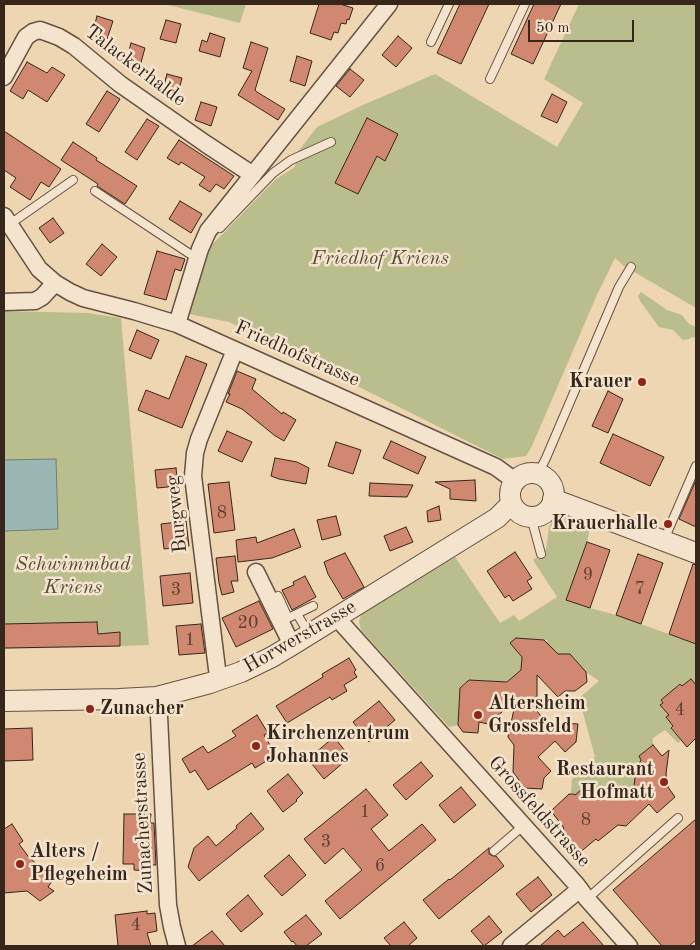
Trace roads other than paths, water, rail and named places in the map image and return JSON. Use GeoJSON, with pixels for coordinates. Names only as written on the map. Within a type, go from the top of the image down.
{"type":"FeatureCollection","features":[{"type":"Feature","properties":{"kind":"street"},"geometry":{"type":"LineString","coordinates":[[177,324],[199,253],[208,231],[389,4]]}},
{"type":"Feature","properties":{"kind":"street","name":"Talackerhalde"},"geometry":{"type":"LineString","coordinates":[[4,77],[26,37],[40,30],[58,37],[74,46],[120,84],[253,175]]}},
{"type":"Feature","properties":{"kind":"street","name":"Friedhofstrasse"},"geometry":{"type":"LineString","coordinates":[[7,220],[39,268],[54,283],[70,292],[83,298],[177,324],[496,467],[515,481]]}},
{"type":"Feature","properties":{"kind":"street"},"geometry":{"type":"LineString","coordinates":[[4,302],[35,301],[42,297],[54,283]]}},
{"type":"Feature","properties":{"kind":"street","name":"Burgweg"},"geometry":{"type":"LineString","coordinates":[[221,680],[217,669],[193,476],[198,440],[235,350]]}},
{"type":"Feature","properties":{"kind":"street"},"geometry":{"type":"LineString","coordinates":[[530,473],[538,474],[550,482],[554,493],[553,499],[546,512],[531,517],[523,515],[516,511],[511,504],[509,496],[511,488],[515,481],[522,476],[530,473]]}},
{"type":"Feature","properties":{"kind":"street"},"geometry":{"type":"LineString","coordinates":[[553,499],[696,553]]}},
{"type":"Feature","properties":{"kind":"street","name":"Horwerstrasse"},"geometry":{"type":"LineString","coordinates":[[4,701],[157,697],[221,680],[264,661],[301,640],[497,518],[511,504]]}},
{"type":"Feature","properties":{"kind":"street"},"geometry":{"type":"LineString","coordinates":[[256,572],[301,640]]}},
{"type":"Feature","properties":{"kind":"street","name":"Grossfeldstrasse"},"geometry":{"type":"LineString","coordinates":[[336,617],[630,946]]}},
{"type":"Feature","properties":{"kind":"street","name":"Zunacherstrasse"},"geometry":{"type":"LineString","coordinates":[[157,697],[168,905],[177,946]]}},
{"type":"Feature","properties":{"kind":"street"},"geometry":{"type":"LineString","coordinates":[[511,946],[584,894]]}},
{"type":"Feature","properties":{"kind":"lane"},"geometry":{"type":"LineString","coordinates":[[431,42],[449,4]]}},
{"type":"Feature","properties":{"kind":"lane"},"geometry":{"type":"LineString","coordinates":[[490,79],[525,4]]}},
{"type":"Feature","properties":{"kind":"lane"},"geometry":{"type":"LineString","coordinates":[[95,191],[190,254],[199,253],[273,173],[291,160],[331,142]]}},
{"type":"Feature","properties":{"kind":"lane"},"geometry":{"type":"LineString","coordinates":[[7,220],[72,180]]}},
{"type":"Feature","properties":{"kind":"lane"},"geometry":{"type":"LineString","coordinates":[[538,474],[619,288],[631,267]]}},
{"type":"Feature","properties":{"kind":"lane"},"geometry":{"type":"LineString","coordinates":[[664,540],[696,466]]}},
{"type":"Feature","properties":{"kind":"lane"},"geometry":{"type":"LineString","coordinates":[[531,517],[541,554]]}},
{"type":"Feature","properties":{"kind":"lane"},"geometry":{"type":"LineString","coordinates":[[278,596],[288,618],[313,606]]}},
{"type":"Feature","properties":{"kind":"lane"},"geometry":{"type":"LineString","coordinates":[[297,614],[301,640]]}},
{"type":"Feature","properties":{"kind":"lane"},"geometry":{"type":"LineString","coordinates":[[584,894],[678,818]]}},
{"type":"Feature","properties":{"kind":"lane"},"geometry":{"type":"LineString","coordinates":[[494,851],[524,826]]}},
{"type":"Feature","properties":{"kind":"water"},"geometry":{"type":"Polygon","coordinates":[[[56,459],[58,529],[4,531],[4,460],[56,459]]]}},
{"type":"Feature","properties":{"kind":"place","name":"Krauer"},"geometry":{"type":"Point","coordinates":[642,382]}},
{"type":"Feature","properties":{"kind":"place","name":"Krauerhalle"},"geometry":{"type":"Point","coordinates":[668,524]}},
{"type":"Feature","properties":{"kind":"place","name":"Zunacher"},"geometry":{"type":"Point","coordinates":[90,709]}},
{"type":"Feature","properties":{"kind":"place","name":"Altersheim Grossfeld"},"geometry":{"type":"Point","coordinates":[478,715]}},
{"type":"Feature","properties":{"kind":"place","name":"Kirchenzentrum Johannes"},"geometry":{"type":"Point","coordinates":[256,746]}},
{"type":"Feature","properties":{"kind":"place","name":"Restaurant Hofmatt"},"geometry":{"type":"Point","coordinates":[664,782]}},
{"type":"Feature","properties":{"kind":"place","name":"Alters / Pflegeheim"},"geometry":{"type":"Point","coordinates":[20,864]}},
{"type":"Feature","properties":{"kind":"park label","name":"Friedhof Kriens"},"geometry":{"type":"Point","coordinates":[380,259]}},
{"type":"Feature","properties":{"kind":"park label","name":"Schwimmbad Kriens"},"geometry":{"type":"Point","coordinates":[73,576]}}]}
